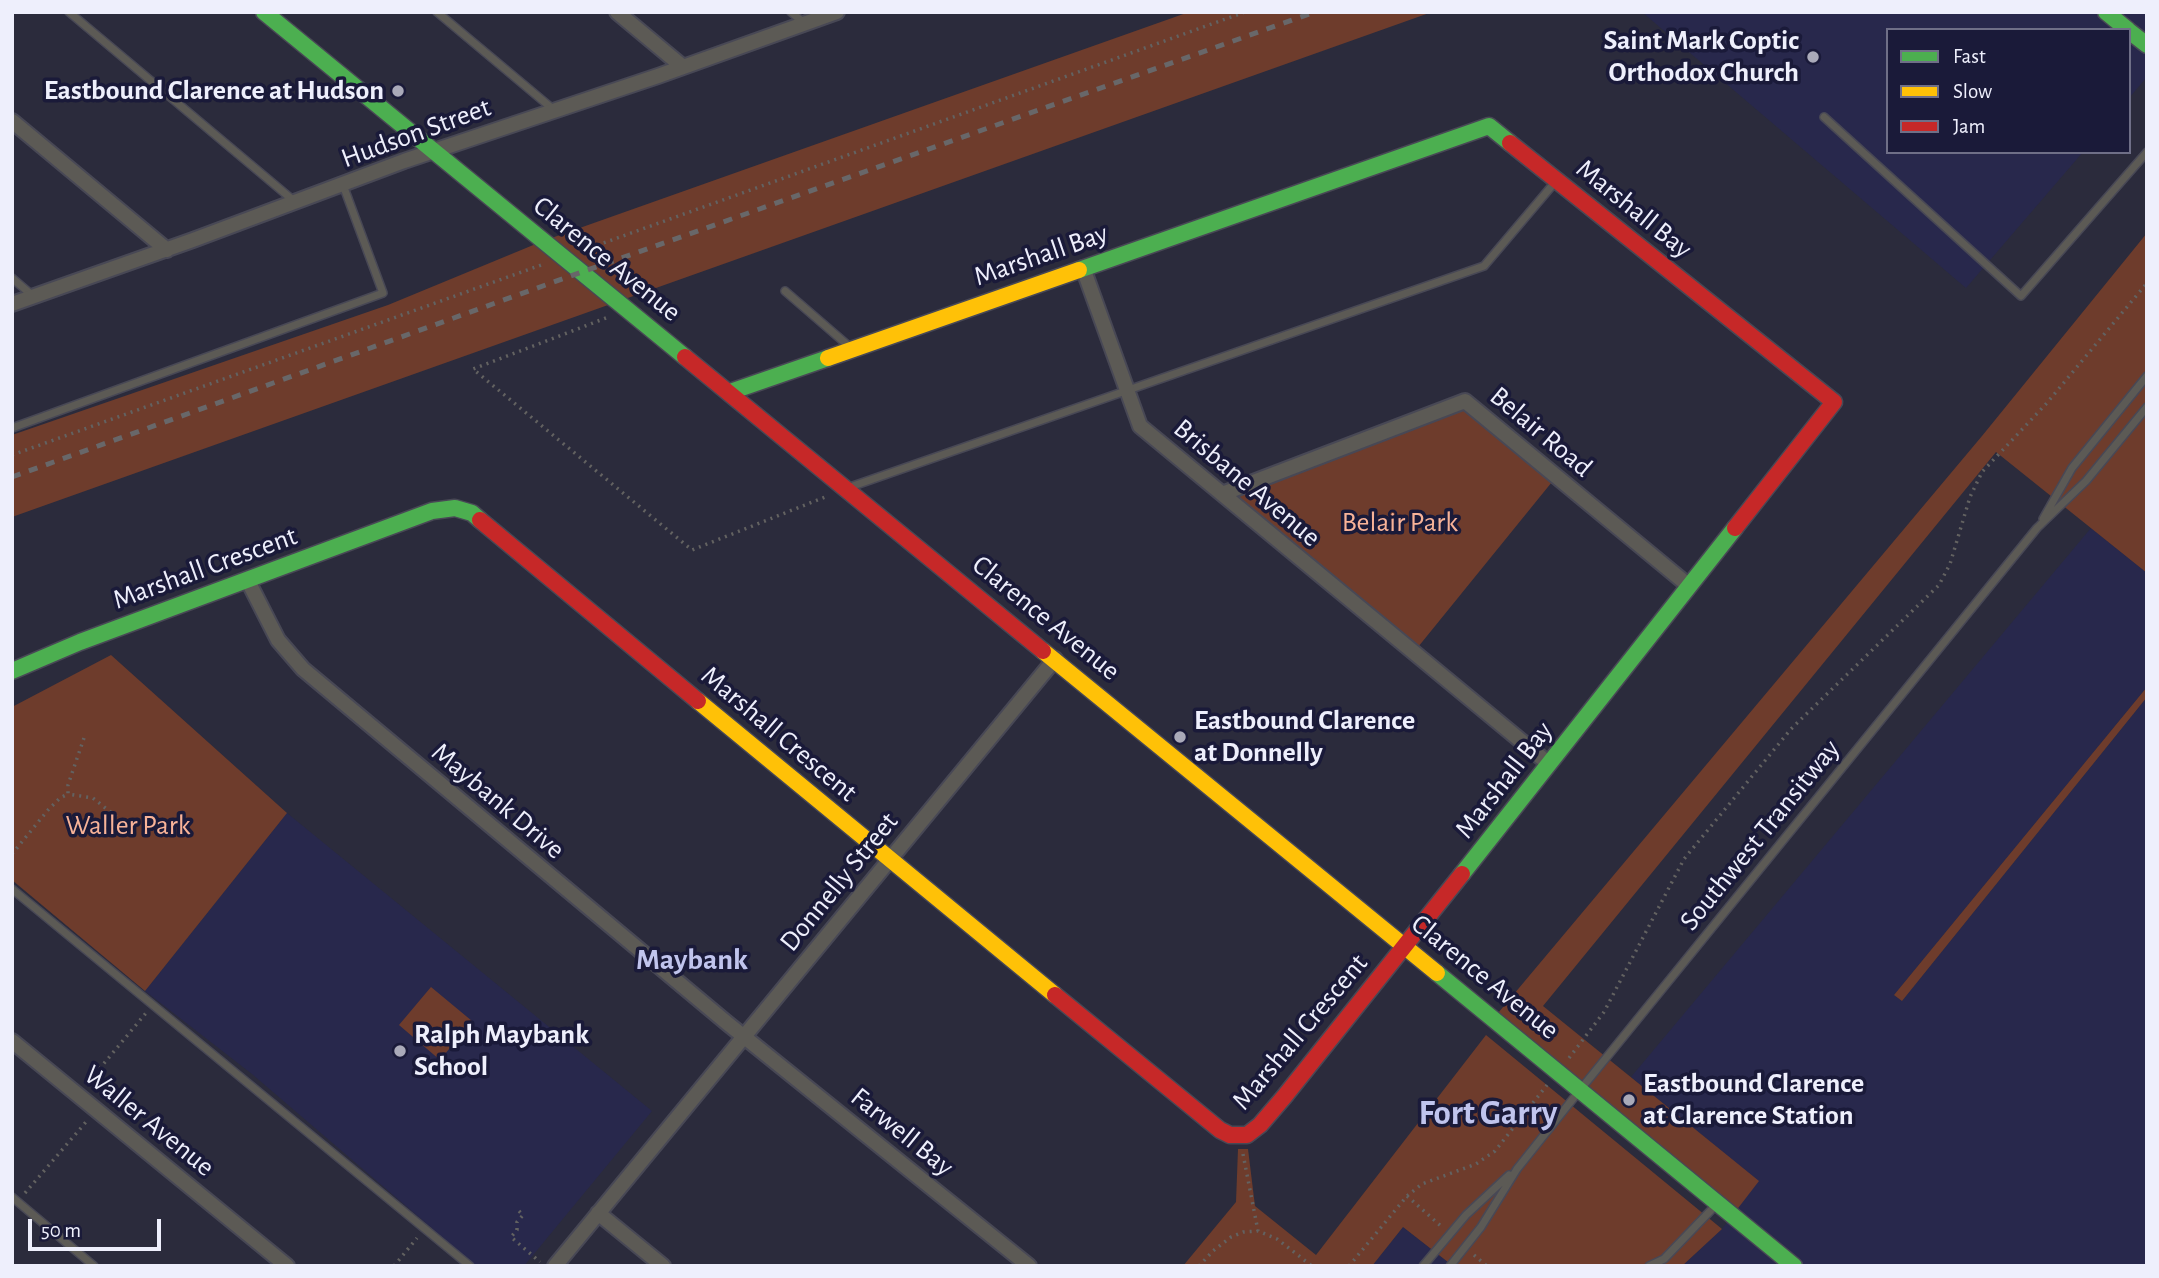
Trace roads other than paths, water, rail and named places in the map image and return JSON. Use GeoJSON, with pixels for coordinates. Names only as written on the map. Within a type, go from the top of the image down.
{"type":"FeatureCollection","features":[{"type":"Feature","properties":{"kind":"street","name":"Clarence Avenue"},"geometry":{"type":"LineString","coordinates":[[264,12],[1794,1266]]}},
{"type":"Feature","properties":{"kind":"street"},"geometry":{"type":"LineString","coordinates":[[617,12],[683,67]]}},
{"type":"Feature","properties":{"kind":"street","name":"Hudson Street"},"geometry":{"type":"LineString","coordinates":[[12,304],[432,152],[837,12]]}},
{"type":"Feature","properties":{"kind":"street"},"geometry":{"type":"LineString","coordinates":[[2106,12],[2126,28]]}},
{"type":"Feature","properties":{"kind":"street"},"geometry":{"type":"LineString","coordinates":[[2131,32],[2147,45]]}},
{"type":"Feature","properties":{"kind":"street"},"geometry":{"type":"LineString","coordinates":[[12,121],[167,250]]}},
{"type":"Feature","properties":{"kind":"street","name":"Marshall Bay"},"geometry":{"type":"LineString","coordinates":[[730,392],[1489,126],[1834,402],[1405,947]]}},
{"type":"Feature","properties":{"kind":"street","name":"Brisbane Avenue"},"geometry":{"type":"LineString","coordinates":[[1083,268],[1140,426],[1549,764]]}},
{"type":"Feature","properties":{"kind":"street","name":"Belair Road"},"geometry":{"type":"LineString","coordinates":[[1222,494],[1465,401],[1689,586]]}},
{"type":"Feature","properties":{"kind":"street","name":"Marshall Crescent"},"geometry":{"type":"LineString","coordinates":[[12,671],[80,642],[432,511],[455,508],[472,513],[888,859],[1220,1130],[1230,1135],[1247,1135],[1260,1125],[1405,947]]}},
{"type":"Feature","properties":{"kind":"street","name":"Maybank Drive"},"geometry":{"type":"LineString","coordinates":[[248,581],[278,640],[303,669],[744,1037]]}},
{"type":"Feature","properties":{"kind":"street","name":"Donnelly Street"},"geometry":{"type":"LineString","coordinates":[[555,1266],[1055,659]]}},
{"type":"Feature","properties":{"kind":"street","name":"Farwell Bay"},"geometry":{"type":"LineString","coordinates":[[744,1037],[1029,1266]]}},
{"type":"Feature","properties":{"kind":"street","name":"Waller Avenue"},"geometry":{"type":"LineString","coordinates":[[12,1041],[287,1266]]}},
{"type":"Feature","properties":{"kind":"street"},"geometry":{"type":"LineString","coordinates":[[598,1213],[663,1266]]}},
{"type":"Feature","properties":{"kind":"lane"},"geometry":{"type":"LineString","coordinates":[[69,12],[296,202]]}},
{"type":"Feature","properties":{"kind":"lane"},"geometry":{"type":"LineString","coordinates":[[437,12],[554,110]]}},
{"type":"Feature","properties":{"kind":"lane"},"geometry":{"type":"LineString","coordinates":[[792,12],[805,23]]}},
{"type":"Feature","properties":{"kind":"lane"},"geometry":{"type":"LineString","coordinates":[[1824,117],[2021,296],[2147,152]]}},
{"type":"Feature","properties":{"kind":"lane"},"geometry":{"type":"LineString","coordinates":[[847,488],[1484,265],[1556,180]]}},
{"type":"Feature","properties":{"kind":"lane"},"geometry":{"type":"LineString","coordinates":[[12,428],[383,293],[343,185]]}},
{"type":"Feature","properties":{"kind":"lane"},"geometry":{"type":"LineString","coordinates":[[12,278],[34,296]]}},
{"type":"Feature","properties":{"kind":"lane"},"geometry":{"type":"LineString","coordinates":[[785,290],[852,349]]}},
{"type":"Feature","properties":{"kind":"lane","name":"Southwest Transitway"},"geometry":{"type":"LineString","coordinates":[[2037,528],[2072,468],[2147,376]]}},
{"type":"Feature","properties":{"kind":"lane","name":"Southwest Transitway"},"geometry":{"type":"LineString","coordinates":[[1450,1266],[1481,1227],[1517,1169],[1580,1090],[2037,528],[2087,481],[2147,407]]}},
{"type":"Feature","properties":{"kind":"lane"},"geometry":{"type":"LineString","coordinates":[[12,890],[471,1266]]}},
{"type":"Feature","properties":{"kind":"lane","name":"Southwest Transitway"},"geometry":{"type":"LineString","coordinates":[[1423,1266],[1466,1215],[1517,1169]]}},
{"type":"Feature","properties":{"kind":"lane"},"geometry":{"type":"LineString","coordinates":[[15,1199],[94,1266]]}},
{"type":"Feature","properties":{"kind":"lane"},"geometry":{"type":"LineString","coordinates":[[1649,1266],[1664,1258],[1718,1203]]}},
{"type":"Feature","properties":{"kind":"railway"},"geometry":{"type":"LineString","coordinates":[[12,477],[1315,12]]}},
{"type":"Feature","properties":{"kind":"place","name":"Saint Mark Coptic Orthodox Church"},"geometry":{"type":"Point","coordinates":[1813,57]}},
{"type":"Feature","properties":{"kind":"place","name":"Eastbound Clarence at Hudson"},"geometry":{"type":"Point","coordinates":[398,91]}},
{"type":"Feature","properties":{"kind":"place","name":"Eastbound Clarence at Donnelly"},"geometry":{"type":"Point","coordinates":[1180,737]}},
{"type":"Feature","properties":{"kind":"place","name":"Ralph Maybank School"},"geometry":{"type":"Point","coordinates":[400,1051]}},
{"type":"Feature","properties":{"kind":"place","name":"Eastbound Clarence at Clarence Station"},"geometry":{"type":"Point","coordinates":[1629,1100]}},
{"type":"Feature","properties":{"kind":"district","name":"Maybank"},"geometry":{"type":"Point","coordinates":[692,960]}},
{"type":"Feature","properties":{"kind":"district","name":"Fort Garry"},"geometry":{"type":"Point","coordinates":[1488,1113]}},
{"type":"Feature","properties":{"kind":"park label","name":"Belair Park"},"geometry":{"type":"Point","coordinates":[1400,523]}},
{"type":"Feature","properties":{"kind":"park label","name":"Waller Park"},"geometry":{"type":"Point","coordinates":[128,826]}}]}
